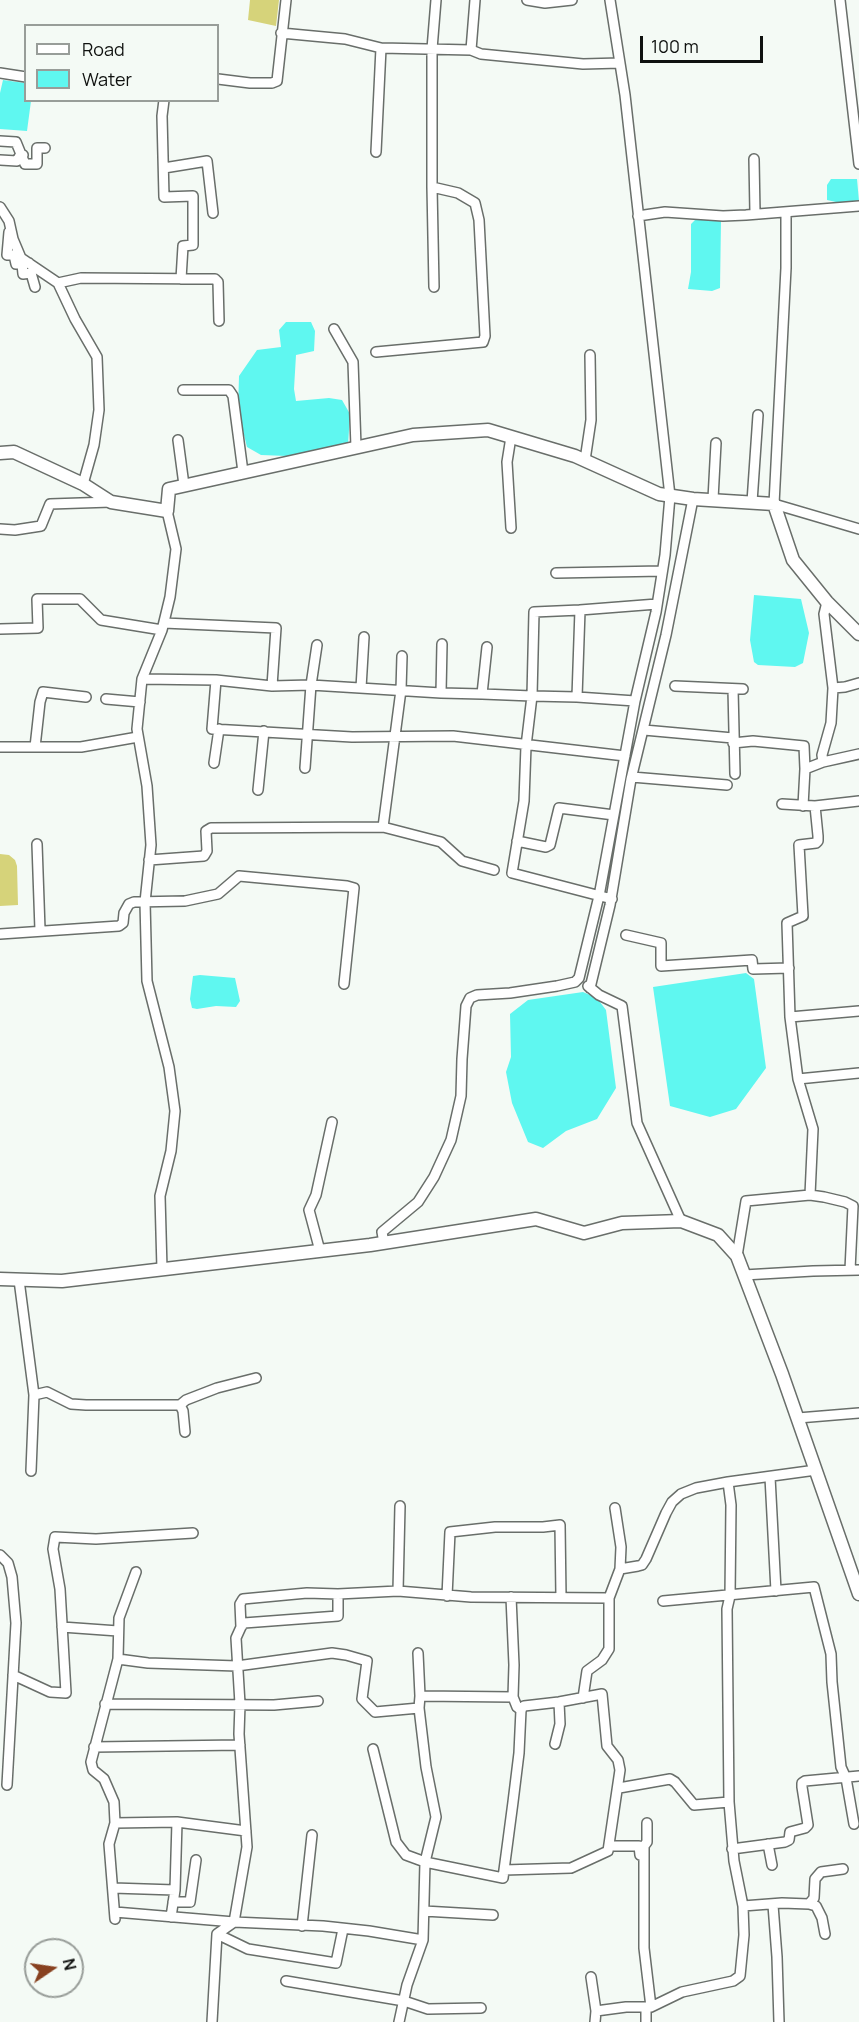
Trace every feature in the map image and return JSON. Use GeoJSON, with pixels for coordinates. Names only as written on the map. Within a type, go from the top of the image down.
{"type":"FeatureCollection","features":[{"type":"Feature","properties":{"kind":"street"},"geometry":{"type":"LineString","coordinates":[[219,79],[250,83],[277,81],[286,0]]}},
{"type":"Feature","properties":{"kind":"street"},"geometry":{"type":"LineString","coordinates":[[434,287],[432,49],[436,0]]}},
{"type":"Feature","properties":{"kind":"street"},"geometry":{"type":"LineString","coordinates":[[471,50],[475,0]]}},
{"type":"Feature","properties":{"kind":"street"},"geometry":{"type":"LineString","coordinates":[[528,0],[545,3],[572,0]]}},
{"type":"Feature","properties":{"kind":"street"},"geometry":{"type":"LineString","coordinates":[[384,1243],[382,1232],[418,1202],[434,1177],[451,1140],[461,1096],[466,1006],[470,998],[477,995],[557,986],[575,982],[579,978],[599,896],[635,701],[657,604],[670,496],[620,63],[610,0]]}},
{"type":"Feature","properties":{"kind":"street"},"geometry":{"type":"LineString","coordinates":[[840,0],[859,164]]}},
{"type":"Feature","properties":{"kind":"street"},"geometry":{"type":"LineString","coordinates":[[281,33],[345,39],[381,48],[471,50],[482,54],[583,63],[620,63]]}},
{"type":"Feature","properties":{"kind":"street"},"geometry":{"type":"LineString","coordinates":[[376,152],[381,48]]}},
{"type":"Feature","properties":{"kind":"street"},"geometry":{"type":"LineString","coordinates":[[0,73],[24,77]]}},
{"type":"Feature","properties":{"kind":"street"},"geometry":{"type":"LineString","coordinates":[[164,102],[164,197],[193,196],[193,245],[183,246],[181,279]]}},
{"type":"Feature","properties":{"kind":"street"},"geometry":{"type":"LineString","coordinates":[[0,141],[16,142],[25,164],[37,164],[37,148],[45,148]]}},
{"type":"Feature","properties":{"kind":"street"},"geometry":{"type":"LineString","coordinates":[[0,160],[17,161],[22,155]]}},
{"type":"Feature","properties":{"kind":"street"},"geometry":{"type":"LineString","coordinates":[[754,159],[755,213]]}},
{"type":"Feature","properties":{"kind":"street"},"geometry":{"type":"LineString","coordinates":[[164,168],[207,160],[213,213]]}},
{"type":"Feature","properties":{"kind":"street"},"geometry":{"type":"LineString","coordinates":[[376,352],[483,342],[485,336],[480,232],[475,203],[458,193],[432,187]]}},
{"type":"Feature","properties":{"kind":"street"},"geometry":{"type":"LineString","coordinates":[[638,216],[665,212],[723,216],[859,206]]}},
{"type":"Feature","properties":{"kind":"street"},"geometry":{"type":"LineString","coordinates":[[0,207],[10,226],[21,258],[58,283],[97,357],[99,410],[94,445],[83,484]]}},
{"type":"Feature","properties":{"kind":"street"},"geometry":{"type":"LineString","coordinates":[[786,212],[786,268],[774,504],[792,560],[827,602],[859,634]]}},
{"type":"Feature","properties":{"kind":"street"},"geometry":{"type":"LineString","coordinates":[[10,226],[7,255],[14,255],[15,264],[26,263]]}},
{"type":"Feature","properties":{"kind":"street"},"geometry":{"type":"LineString","coordinates":[[26,263],[23,274],[31,273],[35,287]]}},
{"type":"Feature","properties":{"kind":"street"},"geometry":{"type":"LineString","coordinates":[[58,283],[81,278],[215,279],[218,282],[219,321]]}},
{"type":"Feature","properties":{"kind":"street"},"geometry":{"type":"LineString","coordinates":[[334,329],[353,362],[356,447]]}},
{"type":"Feature","properties":{"kind":"street"},"geometry":{"type":"LineString","coordinates":[[585,460],[591,420],[590,355]]}},
{"type":"Feature","properties":{"kind":"street"},"geometry":{"type":"LineString","coordinates":[[183,390],[229,390],[233,396],[243,472]]}},
{"type":"Feature","properties":{"kind":"street"},"geometry":{"type":"LineString","coordinates":[[752,502],[758,415]]}},
{"type":"Feature","properties":{"kind":"street"},"geometry":{"type":"LineString","coordinates":[[162,1269],[160,1196],[171,1151],[175,1111],[169,1067],[147,981],[145,902],[151,845],[147,786],[137,729],[142,679],[163,627],[170,597],[176,549],[167,511],[169,489],[413,435],[488,430],[585,460],[659,494],[774,504],[859,529]]}},
{"type":"Feature","properties":{"kind":"street"},"geometry":{"type":"LineString","coordinates":[[510,528],[507,462],[511,437]]}},
{"type":"Feature","properties":{"kind":"street"},"geometry":{"type":"LineString","coordinates":[[178,440],[183,485]]}},
{"type":"Feature","properties":{"kind":"street"},"geometry":{"type":"LineString","coordinates":[[713,499],[716,442]]}},
{"type":"Feature","properties":{"kind":"street"},"geometry":{"type":"LineString","coordinates":[[0,453],[14,452],[83,484],[111,502]]}},
{"type":"Feature","properties":{"kind":"street"},"geometry":{"type":"LineString","coordinates":[[590,988],[612,899],[632,777],[666,635],[693,498]]}},
{"type":"Feature","properties":{"kind":"street"},"geometry":{"type":"LineString","coordinates":[[0,530],[41,526],[50,504],[111,502],[167,511]]}},
{"type":"Feature","properties":{"kind":"street"},"geometry":{"type":"LineString","coordinates":[[556,573],[662,571]]}},
{"type":"Feature","properties":{"kind":"street"},"geometry":{"type":"LineString","coordinates":[[0,629],[38,628],[37,599],[80,599],[101,620],[163,627],[276,628],[272,686]]}},
{"type":"Feature","properties":{"kind":"street"},"geometry":{"type":"LineString","coordinates":[[823,762],[822,755],[831,723],[833,688],[824,614],[827,602]]}},
{"type":"Feature","properties":{"kind":"street"},"geometry":{"type":"LineString","coordinates":[[612,899],[512,873],[524,801],[526,746],[532,696],[534,612],[657,604]]}},
{"type":"Feature","properties":{"kind":"street"},"geometry":{"type":"LineString","coordinates":[[577,697],[580,610]]}},
{"type":"Feature","properties":{"kind":"street"},"geometry":{"type":"LineString","coordinates":[[361,688],[364,637]]}},
{"type":"Feature","properties":{"kind":"street"},"geometry":{"type":"LineString","coordinates":[[441,693],[442,644]]}},
{"type":"Feature","properties":{"kind":"street"},"geometry":{"type":"LineString","coordinates":[[305,768],[311,685],[317,645]]}},
{"type":"Feature","properties":{"kind":"street"},"geometry":{"type":"LineString","coordinates":[[482,694],[487,647]]}},
{"type":"Feature","properties":{"kind":"street"},"geometry":{"type":"LineString","coordinates":[[383,827],[396,737],[402,657]]}},
{"type":"Feature","properties":{"kind":"street"},"geometry":{"type":"LineString","coordinates":[[142,679],[216,680],[272,686],[311,685],[635,701]]}},
{"type":"Feature","properties":{"kind":"street"},"geometry":{"type":"LineString","coordinates":[[216,680],[212,729],[352,737],[453,736],[625,756]]}},
{"type":"Feature","properties":{"kind":"street"},"geometry":{"type":"LineString","coordinates":[[833,688],[859,683]]}},
{"type":"Feature","properties":{"kind":"street"},"geometry":{"type":"LineString","coordinates":[[675,686],[738,689],[733,740],[735,774]]}},
{"type":"Feature","properties":{"kind":"street"},"geometry":{"type":"LineString","coordinates":[[35,747],[39,702],[43,692],[86,697]]}},
{"type":"Feature","properties":{"kind":"street"},"geometry":{"type":"LineString","coordinates":[[106,699],[140,702]]}},
{"type":"Feature","properties":{"kind":"street"},"geometry":{"type":"LineString","coordinates":[[214,763],[219,729]]}},
{"type":"Feature","properties":{"kind":"street"},"geometry":{"type":"LineString","coordinates":[[644,730],[804,746],[803,806]]}},
{"type":"Feature","properties":{"kind":"street"},"geometry":{"type":"LineString","coordinates":[[258,790],[264,731]]}},
{"type":"Feature","properties":{"kind":"street"},"geometry":{"type":"LineString","coordinates":[[0,747],[81,747],[138,737]]}},
{"type":"Feature","properties":{"kind":"street"},"geometry":{"type":"LineString","coordinates":[[805,769],[823,762],[859,754]]}},
{"type":"Feature","properties":{"kind":"street"},"geometry":{"type":"LineString","coordinates":[[632,777],[727,785]]}},
{"type":"Feature","properties":{"kind":"street"},"geometry":{"type":"LineString","coordinates":[[782,804],[815,806],[859,801]]}},
{"type":"Feature","properties":{"kind":"street"},"geometry":{"type":"LineString","coordinates":[[810,1195],[813,1129],[798,1079],[790,1017],[787,923],[803,916],[799,845],[818,841],[815,806]]}},
{"type":"Feature","properties":{"kind":"street"},"geometry":{"type":"LineString","coordinates":[[517,842],[546,847],[550,845],[559,808],[614,815]]}},
{"type":"Feature","properties":{"kind":"street"},"geometry":{"type":"LineString","coordinates":[[149,860],[204,856],[207,851],[206,831],[211,828],[383,827],[441,842],[462,861],[494,870]]}},
{"type":"Feature","properties":{"kind":"street"},"geometry":{"type":"LineString","coordinates":[[37,844],[39,930]]}},
{"type":"Feature","properties":{"kind":"street"},"geometry":{"type":"LineString","coordinates":[[0,933],[119,926],[123,923],[124,913],[129,904],[185,901],[218,894],[239,876],[354,888],[344,984]]}},
{"type":"Feature","properties":{"kind":"street"},"geometry":{"type":"LineString","coordinates":[[626,935],[661,943],[660,966],[752,960],[753,969],[789,968]]}},
{"type":"Feature","properties":{"kind":"street"},"geometry":{"type":"LineString","coordinates":[[579,978],[598,995],[622,1006],[637,1123],[681,1221]]}},
{"type":"Feature","properties":{"kind":"street"},"geometry":{"type":"LineString","coordinates":[[790,1017],[859,1011]]}},
{"type":"Feature","properties":{"kind":"street"},"geometry":{"type":"LineString","coordinates":[[798,1079],[859,1073]]}},
{"type":"Feature","properties":{"kind":"street"},"geometry":{"type":"LineString","coordinates":[[320,1251],[309,1210],[316,1195],[332,1122]]}},
{"type":"Feature","properties":{"kind":"street"},"geometry":{"type":"LineString","coordinates":[[737,1256],[746,1202],[810,1195],[838,1199],[856,1206],[854,1270],[744,1275]]}},
{"type":"Feature","properties":{"kind":"street"},"geometry":{"type":"LineString","coordinates":[[0,1279],[62,1281],[384,1243],[536,1219],[584,1233],[622,1223],[681,1221],[718,1235],[737,1256],[798,1418],[859,1594]]}},
{"type":"Feature","properties":{"kind":"street"},"geometry":{"type":"LineString","coordinates":[[19,1280],[34,1395],[31,1471]]}},
{"type":"Feature","properties":{"kind":"street"},"geometry":{"type":"LineString","coordinates":[[34,1395],[47,1392],[71,1404],[180,1405],[186,1400],[217,1388],[256,1378]]}},
{"type":"Feature","properties":{"kind":"street"},"geometry":{"type":"LineString","coordinates":[[180,1405],[183,1411],[185,1432]]}},
{"type":"Feature","properties":{"kind":"street"},"geometry":{"type":"LineString","coordinates":[[798,1418],[859,1413]]}},
{"type":"Feature","properties":{"kind":"street"},"geometry":{"type":"LineString","coordinates":[[620,1569],[642,1565],[672,1502],[681,1494],[696,1488],[728,1482],[816,1470]]}},
{"type":"Feature","properties":{"kind":"street"},"geometry":{"type":"LineString","coordinates":[[770,1477],[776,1591]]}},
{"type":"Feature","properties":{"kind":"street"},"geometry":{"type":"LineString","coordinates":[[596,2011],[648,2007],[682,1992],[737,1980],[741,1971],[744,1935],[743,1906],[732,1849],[729,1802],[728,1609],[731,1505],[728,1482]]}},
{"type":"Feature","properties":{"kind":"street"},"geometry":{"type":"LineString","coordinates":[[398,1591],[400,1506]]}},
{"type":"Feature","properties":{"kind":"street"},"geometry":{"type":"LineString","coordinates":[[583,1698],[587,1671],[602,1660],[609,1649],[609,1598],[620,1569],[621,1547],[615,1508]]}},
{"type":"Feature","properties":{"kind":"street"},"geometry":{"type":"LineString","coordinates":[[447,1596],[450,1532],[495,1527],[560,1525],[561,1597]]}},
{"type":"Feature","properties":{"kind":"street"},"geometry":{"type":"LineString","coordinates":[[13,1675],[50,1692],[66,1693],[60,1589],[53,1549],[55,1537],[96,1539],[193,1533]]}},
{"type":"Feature","properties":{"kind":"street"},"geometry":{"type":"LineString","coordinates":[[0,1555],[8,1563],[12,1577],[16,1623],[7,1785]]}},
{"type":"Feature","properties":{"kind":"street"},"geometry":{"type":"LineString","coordinates":[[136,1572],[119,1618],[118,1659],[91,1762],[93,1770],[104,1779],[114,1802],[115,1823],[110,1844],[115,1915],[369,1931],[423,1940]]}},
{"type":"Feature","properties":{"kind":"street"},"geometry":{"type":"LineString","coordinates":[[663,1601],[814,1587],[831,1654],[841,1767],[846,1778],[854,1824]]}},
{"type":"Feature","properties":{"kind":"street"},"geometry":{"type":"LineString","coordinates":[[241,1627],[240,1604],[243,1599],[307,1593],[398,1591],[447,1596],[609,1598]]}},
{"type":"Feature","properties":{"kind":"street"},"geometry":{"type":"LineString","coordinates":[[217,1934],[234,1922],[247,1847],[236,1638],[244,1623],[338,1616],[338,1594]]}},
{"type":"Feature","properties":{"kind":"street"},"geometry":{"type":"LineString","coordinates":[[511,1597],[513,1697],[517,1707],[521,1710]]}},
{"type":"Feature","properties":{"kind":"street"},"geometry":{"type":"LineString","coordinates":[[62,1627],[118,1632]]}},
{"type":"Feature","properties":{"kind":"street"},"geometry":{"type":"LineString","coordinates":[[118,1659],[148,1663],[237,1666],[332,1653],[346,1655],[367,1661],[362,1700],[375,1712],[419,1708]]}},
{"type":"Feature","properties":{"kind":"street"},"geometry":{"type":"LineString","coordinates":[[399,2022],[407,1985],[423,1940],[425,1862],[436,1813],[426,1767],[419,1708],[418,1653]]}},
{"type":"Feature","properties":{"kind":"street"},"geometry":{"type":"LineString","coordinates":[[373,1749],[396,1842],[406,1855],[425,1862],[503,1878],[504,1870],[519,1754],[521,1710],[524,1706],[602,1694],[605,1705],[605,1738],[607,1746],[618,1761],[620,1770],[608,1851],[571,1868],[504,1870]]}},
{"type":"Feature","properties":{"kind":"street"},"geometry":{"type":"LineString","coordinates":[[420,1696],[513,1697]]}},
{"type":"Feature","properties":{"kind":"street"},"geometry":{"type":"LineString","coordinates":[[105,1704],[274,1705],[318,1701]]}},
{"type":"Feature","properties":{"kind":"street"},"geometry":{"type":"LineString","coordinates":[[555,1744],[560,1724],[559,1702]]}},
{"type":"Feature","properties":{"kind":"street"},"geometry":{"type":"LineString","coordinates":[[94,1747],[240,1745]]}},
{"type":"Feature","properties":{"kind":"street"},"geometry":{"type":"LineString","coordinates":[[732,1849],[786,1842],[789,1840],[790,1832],[805,1828],[808,1825],[802,1783],[819,1779],[859,1776]]}},
{"type":"Feature","properties":{"kind":"street"},"geometry":{"type":"LineString","coordinates":[[619,1788],[670,1779],[694,1804],[729,1802]]}},
{"type":"Feature","properties":{"kind":"street"},"geometry":{"type":"LineString","coordinates":[[115,1823],[177,1822],[246,1831]]}},
{"type":"Feature","properties":{"kind":"street"},"geometry":{"type":"LineString","coordinates":[[171,1917],[175,1890],[177,1822]]}},
{"type":"Feature","properties":{"kind":"street"},"geometry":{"type":"LineString","coordinates":[[646,2022],[648,2007],[644,1948],[647,1823]]}},
{"type":"Feature","properties":{"kind":"street"},"geometry":{"type":"LineString","coordinates":[[302,1926],[312,1835]]}},
{"type":"Feature","properties":{"kind":"street"},"geometry":{"type":"LineString","coordinates":[[768,1844],[772,1865]]}},
{"type":"Feature","properties":{"kind":"street"},"geometry":{"type":"LineString","coordinates":[[610,1846],[639,1846],[640,1855],[646,1856]]}},
{"type":"Feature","properties":{"kind":"street"},"geometry":{"type":"LineString","coordinates":[[173,1902],[190,1902],[196,1860]]}},
{"type":"Feature","properties":{"kind":"street"},"geometry":{"type":"LineString","coordinates":[[809,1904],[814,1898],[815,1879],[821,1872],[843,1869]]}},
{"type":"Feature","properties":{"kind":"street"},"geometry":{"type":"LineString","coordinates":[[113,1888],[175,1890]]}},
{"type":"Feature","properties":{"kind":"street"},"geometry":{"type":"LineString","coordinates":[[743,1906],[782,1903],[816,1906],[825,1934]]}},
{"type":"Feature","properties":{"kind":"street"},"geometry":{"type":"LineString","coordinates":[[773,1905],[779,2022]]}},
{"type":"Feature","properties":{"kind":"street"},"geometry":{"type":"LineString","coordinates":[[424,1911],[493,1916]]}},
{"type":"Feature","properties":{"kind":"street"},"geometry":{"type":"LineString","coordinates":[[217,1934],[248,1949],[336,1963],[343,1929]]}},
{"type":"Feature","properties":{"kind":"street"},"geometry":{"type":"LineString","coordinates":[[212,2022],[217,1934]]}},
{"type":"Feature","properties":{"kind":"street"},"geometry":{"type":"LineString","coordinates":[[591,1977],[596,2011],[595,2022]]}},
{"type":"Feature","properties":{"kind":"street"},"geometry":{"type":"LineString","coordinates":[[285,1981],[404,2001],[428,2009],[481,2008]]}},
{"type":"Feature","properties":{"kind":"shaded area"},"geometry":{"type":"Polygon","coordinates":[[[250,0],[279,0],[276,26],[248,20],[250,0]]]}},
{"type":"Feature","properties":{"kind":"shaded area"},"geometry":{"type":"Polygon","coordinates":[[[0,854],[9,855],[15,860],[18,905],[0,906],[0,854]]]}},
{"type":"Feature","properties":{"kind":"water"},"geometry":{"type":"Polygon","coordinates":[[[3,80],[24,83],[24,102],[31,102],[27,131],[0,129],[0,93],[3,80]]]}},
{"type":"Feature","properties":{"kind":"water"},"geometry":{"type":"Polygon","coordinates":[[[831,179],[857,179],[859,201],[845,204],[827,200],[827,185],[831,179]]]}},
{"type":"Feature","properties":{"kind":"water"},"geometry":{"type":"Polygon","coordinates":[[[698,217],[721,221],[720,288],[712,291],[688,289],[691,272],[691,224],[698,217]]]}},
{"type":"Feature","properties":{"kind":"water"},"geometry":{"type":"Polygon","coordinates":[[[286,322],[311,322],[315,331],[314,351],[296,355],[294,389],[296,401],[329,398],[342,400],[350,414],[348,445],[334,450],[287,456],[261,455],[247,447],[238,411],[239,376],[257,350],[281,347],[279,330],[286,322]]]}},
{"type":"Feature","properties":{"kind":"water"},"geometry":{"type":"Polygon","coordinates":[[[754,595],[801,599],[809,633],[803,663],[795,667],[758,665],[754,662],[750,640],[754,595]]]}},
{"type":"Feature","properties":{"kind":"water"},"geometry":{"type":"Polygon","coordinates":[[[746,973],[754,979],[766,1068],[736,1109],[710,1117],[670,1106],[653,987],[746,973]]]}},
{"type":"Feature","properties":{"kind":"water"},"geometry":{"type":"Polygon","coordinates":[[[193,976],[235,978],[240,1001],[236,1007],[192,1008],[190,999],[193,976]]]}},
{"type":"Feature","properties":{"kind":"water"},"geometry":{"type":"Polygon","coordinates":[[[583,992],[597,998],[606,1010],[616,1088],[597,1119],[566,1131],[543,1148],[528,1142],[512,1103],[506,1072],[511,1057],[510,1014],[528,1000],[583,992]]]}}]}
